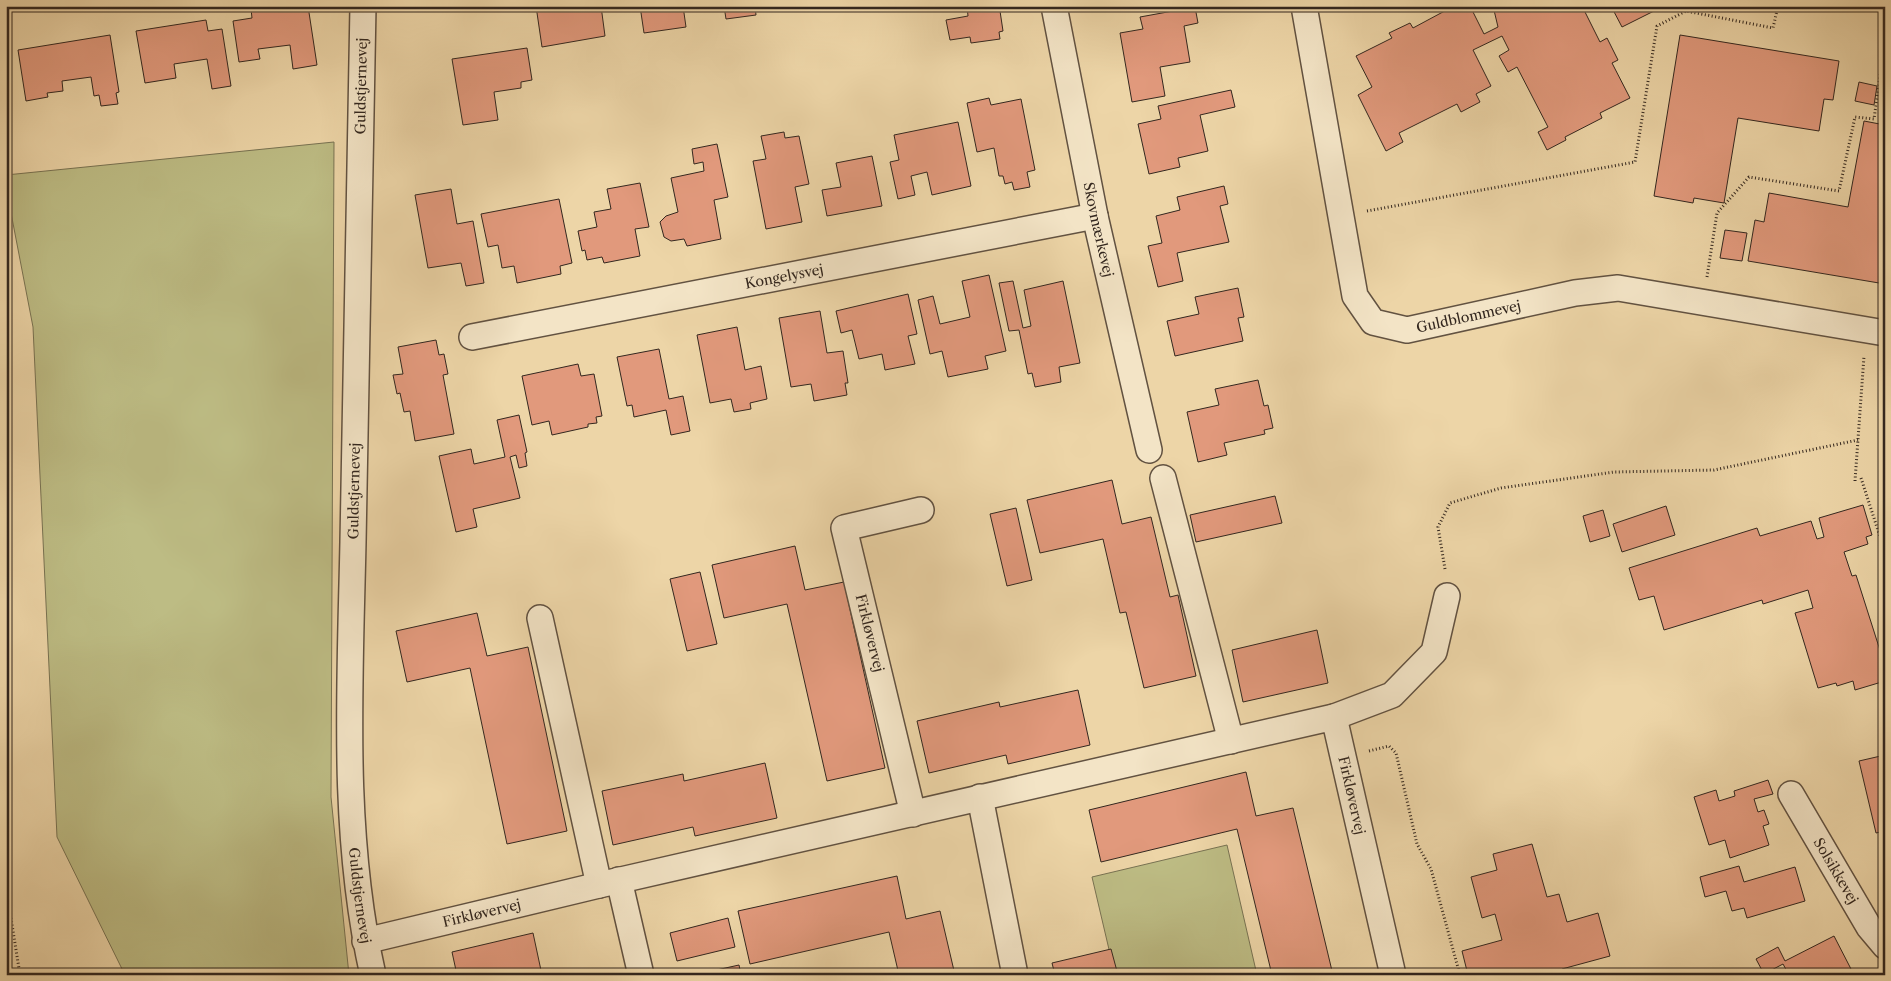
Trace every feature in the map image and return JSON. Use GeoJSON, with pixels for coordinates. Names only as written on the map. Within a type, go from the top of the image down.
{"type":"FeatureCollection","features":[{"type":"Feature","properties":{"kind":"street","name":"Guldstjernevej"},"geometry":{"type":"LineString","coordinates":[[362,6],[350,684],[351,805],[365,941],[373,975]]}},
{"type":"Feature","properties":{"kind":"street","name":"Skovmærkevej"},"geometry":{"type":"LineString","coordinates":[[1054,6],[1095,216],[1149,450]]}},
{"type":"Feature","properties":{"kind":"street","name":"Guldblommevej"},"geometry":{"type":"LineString","coordinates":[[1304,6],[1355,296],[1373,322],[1407,330],[1575,293],[1618,288],[1875,332]]}},
{"type":"Feature","properties":{"kind":"street","name":"Kongelysvej"},"geometry":{"type":"LineString","coordinates":[[472,337],[1095,216]]}},
{"type":"Feature","properties":{"kind":"street"},"geometry":{"type":"LineString","coordinates":[[1163,478],[1231,741]]}},
{"type":"Feature","properties":{"kind":"street","name":"Firkløvervej"},"geometry":{"type":"LineString","coordinates":[[913,814],[844,528],[921,510]]}},
{"type":"Feature","properties":{"kind":"street"},"geometry":{"type":"LineString","coordinates":[[1334,717],[1392,695],[1434,652],[1447,596]]}},
{"type":"Feature","properties":{"kind":"street"},"geometry":{"type":"LineString","coordinates":[[540,618],[609,882],[641,975]]}},
{"type":"Feature","properties":{"kind":"street","name":"Firkløvervej"},"geometry":{"type":"LineString","coordinates":[[365,941],[609,882],[1334,717],[1393,975]]}},
{"type":"Feature","properties":{"kind":"street","name":"Solsikkevej"},"geometry":{"type":"LineString","coordinates":[[1791,794],[1869,927],[1885,946]]}},
{"type":"Feature","properties":{"kind":"street"},"geometry":{"type":"LineString","coordinates":[[980,797],[1016,975]]}},
{"type":"Feature","properties":{"kind":"path"},"geometry":{"type":"LineString","coordinates":[[1341,215],[1634,162],[1657,26],[1686,11],[1773,28],[1778,6]]}},
{"type":"Feature","properties":{"kind":"path"},"geometry":{"type":"LineString","coordinates":[[1703,302],[1717,213],[1750,177],[1839,191],[1854,117],[1874,119],[1885,40]]}},
{"type":"Feature","properties":{"kind":"path"},"geometry":{"type":"LineString","coordinates":[[1855,480],[1858,440],[1875,332]]}},
{"type":"Feature","properties":{"kind":"path"},"geometry":{"type":"LineString","coordinates":[[1447,596],[1445,565],[1438,526],[1450,503],[1501,488],[1614,472],[1714,470],[1858,440]]}},
{"type":"Feature","properties":{"kind":"path"},"geometry":{"type":"LineString","coordinates":[[1861,478],[1885,552]]}},
{"type":"Feature","properties":{"kind":"path"},"geometry":{"type":"LineString","coordinates":[[6,547],[10,912],[20,975]]}},
{"type":"Feature","properties":{"kind":"path"},"geometry":{"type":"LineString","coordinates":[[1343,756],[1389,746],[1396,753],[1417,844],[1431,869],[1460,975]]}},
{"type":"Feature","properties":{"kind":"shaded area"},"geometry":{"type":"Polygon","coordinates":[[[334,142],[331,797],[349,975],[125,975],[57,837],[33,327],[6,187],[6,175],[334,142]]]}},
{"type":"Feature","properties":{"kind":"shaded area"},"geometry":{"type":"Polygon","coordinates":[[[1227,845],[1257,975],[1115,975],[1092,877],[1227,845]]]}},
{"type":"Feature","properties":{"kind":"building"},"geometry":{"type":"Polygon","coordinates":[[[270,6],[308,6],[317,65],[293,69],[290,45],[258,49],[260,59],[239,62],[233,21],[252,18],[251,9],[270,6]]]}},
{"type":"Feature","properties":{"kind":"building"},"geometry":{"type":"Polygon","coordinates":[[[536,6],[601,6],[605,36],[542,47],[536,6]]]}},
{"type":"Feature","properties":{"kind":"building"},"geometry":{"type":"Polygon","coordinates":[[[640,6],[683,6],[686,27],[644,33],[640,6]]]}},
{"type":"Feature","properties":{"kind":"building"},"geometry":{"type":"Polygon","coordinates":[[[724,6],[755,6],[756,15],[726,19],[724,6]]]}},
{"type":"Feature","properties":{"kind":"building"},"geometry":{"type":"Polygon","coordinates":[[[967,6],[1002,6],[1003,11],[1000,11],[1003,31],[999,32],[1000,39],[971,43],[970,37],[950,40],[946,20],[968,16],[967,6]]]}},
{"type":"Feature","properties":{"kind":"building"},"geometry":{"type":"Polygon","coordinates":[[[1454,6],[1470,6],[1484,34],[1498,27],[1493,6],[1582,6],[1600,42],[1607,38],[1618,60],[1612,63],[1630,98],[1600,113],[1602,118],[1565,137],[1566,140],[1547,150],[1538,132],[1548,127],[1517,67],[1508,72],[1499,56],[1509,50],[1502,36],[1473,50],[1491,86],[1476,94],[1480,102],[1461,112],[1457,104],[1399,133],[1403,142],[1386,151],[1358,95],[1372,87],[1356,56],[1392,38],[1389,33],[1410,23],[1413,28],[1454,6]]]}},
{"type":"Feature","properties":{"kind":"building"},"geometry":{"type":"Polygon","coordinates":[[[1611,6],[1657,6],[1658,9],[1622,27],[1611,6]]]}},
{"type":"Feature","properties":{"kind":"building"},"geometry":{"type":"Polygon","coordinates":[[[1195,7],[1198,23],[1184,26],[1190,62],[1160,67],[1165,96],[1132,102],[1120,33],[1143,29],[1140,17],[1195,7]]]}},
{"type":"Feature","properties":{"kind":"building"},"geometry":{"type":"Polygon","coordinates":[[[206,20],[208,31],[222,29],[231,86],[212,89],[207,59],[174,64],[176,78],[145,83],[136,31],[206,20]]]}},
{"type":"Feature","properties":{"kind":"building"},"geometry":{"type":"Polygon","coordinates":[[[110,35],[119,92],[116,93],[118,104],[101,106],[99,95],[94,96],[91,77],[62,81],[63,91],[47,93],[48,97],[26,101],[18,50],[110,35]]]}},
{"type":"Feature","properties":{"kind":"building"},"geometry":{"type":"Polygon","coordinates":[[[1680,35],[1839,61],[1833,100],[1824,99],[1819,131],[1738,118],[1724,203],[1694,198],[1693,203],[1654,196],[1680,35]]]}},
{"type":"Feature","properties":{"kind":"building"},"geometry":{"type":"Polygon","coordinates":[[[527,48],[532,80],[521,82],[521,88],[494,92],[498,120],[463,125],[452,59],[527,48]]]}},
{"type":"Feature","properties":{"kind":"building"},"geometry":{"type":"Polygon","coordinates":[[[1859,82],[1877,86],[1874,105],[1855,101],[1859,82]]]}},
{"type":"Feature","properties":{"kind":"building"},"geometry":{"type":"Polygon","coordinates":[[[1231,90],[1235,107],[1200,115],[1208,151],[1178,158],[1180,167],[1149,174],[1138,124],[1161,119],[1158,106],[1231,90]]]}},
{"type":"Feature","properties":{"kind":"building"},"geometry":{"type":"Polygon","coordinates":[[[989,98],[991,105],[1021,99],[1035,170],[1027,172],[1030,187],[1014,190],[1012,182],[1005,184],[1003,176],[999,176],[994,148],[977,152],[967,103],[989,98]]]}},
{"type":"Feature","properties":{"kind":"building"},"geometry":{"type":"Polygon","coordinates":[[[1864,121],[1885,125],[1885,284],[1748,261],[1755,220],[1764,222],[1769,193],[1848,207],[1864,121]]]}},
{"type":"Feature","properties":{"kind":"building"},"geometry":{"type":"Polygon","coordinates":[[[958,122],[971,186],[932,195],[927,172],[911,176],[915,195],[898,199],[890,162],[899,160],[894,135],[958,122]]]}},
{"type":"Feature","properties":{"kind":"building"},"geometry":{"type":"Polygon","coordinates":[[[784,132],[785,138],[799,136],[809,184],[795,187],[802,222],[766,229],[753,161],[766,159],[761,136],[784,132]]]}},
{"type":"Feature","properties":{"kind":"building"},"geometry":{"type":"Polygon","coordinates":[[[717,144],[728,197],[714,200],[721,239],[687,246],[684,239],[671,241],[664,237],[660,222],[666,216],[678,212],[671,178],[704,171],[703,162],[694,164],[692,149],[717,144]]]}},
{"type":"Feature","properties":{"kind":"building"},"geometry":{"type":"Polygon","coordinates":[[[872,156],[882,206],[827,216],[822,190],[841,187],[836,163],[872,156]]]}},
{"type":"Feature","properties":{"kind":"building"},"geometry":{"type":"Polygon","coordinates":[[[640,183],[649,227],[635,229],[640,256],[604,263],[602,257],[587,260],[585,250],[582,251],[578,231],[597,227],[594,212],[611,209],[607,189],[640,183]]]}},
{"type":"Feature","properties":{"kind":"building"},"geometry":{"type":"Polygon","coordinates":[[[1224,186],[1228,204],[1220,206],[1229,242],[1177,253],[1183,281],[1158,287],[1148,246],[1162,243],[1156,216],[1180,210],[1177,197],[1224,186]]]}},
{"type":"Feature","properties":{"kind":"building"},"geometry":{"type":"Polygon","coordinates":[[[451,189],[457,224],[473,221],[484,283],[466,286],[461,263],[428,268],[415,195],[451,189]]]}},
{"type":"Feature","properties":{"kind":"building"},"geometry":{"type":"Polygon","coordinates":[[[559,199],[572,263],[560,266],[561,274],[517,283],[514,266],[502,268],[498,245],[488,247],[481,214],[559,199]]]}},
{"type":"Feature","properties":{"kind":"building"},"geometry":{"type":"Polygon","coordinates":[[[1725,230],[1747,233],[1742,261],[1720,258],[1725,230]]]}},
{"type":"Feature","properties":{"kind":"building"},"geometry":{"type":"Polygon","coordinates":[[[989,275],[1006,351],[985,356],[988,369],[948,377],[942,351],[930,354],[918,300],[933,296],[940,324],[970,317],[962,281],[989,275]]]}},
{"type":"Feature","properties":{"kind":"building"},"geometry":{"type":"Polygon","coordinates":[[[1013,281],[1023,328],[1031,326],[1024,290],[1063,281],[1080,363],[1059,367],[1061,382],[1035,387],[1032,373],[1028,374],[1019,330],[1009,331],[999,283],[1013,281]]]}},
{"type":"Feature","properties":{"kind":"building"},"geometry":{"type":"Polygon","coordinates":[[[1238,288],[1244,317],[1238,318],[1243,341],[1175,356],[1167,321],[1199,314],[1195,297],[1238,288]]]}},
{"type":"Feature","properties":{"kind":"building"},"geometry":{"type":"Polygon","coordinates":[[[908,294],[917,334],[908,336],[915,364],[885,370],[882,354],[859,359],[852,330],[841,333],[836,311],[908,294]]]}},
{"type":"Feature","properties":{"kind":"building"},"geometry":{"type":"Polygon","coordinates":[[[820,311],[827,353],[843,351],[848,383],[845,383],[847,395],[814,401],[811,384],[791,387],[779,318],[820,311]]]}},
{"type":"Feature","properties":{"kind":"building"},"geometry":{"type":"Polygon","coordinates":[[[737,327],[745,370],[761,366],[767,399],[750,403],[751,409],[734,412],[731,399],[710,403],[697,335],[737,327]]]}},
{"type":"Feature","properties":{"kind":"building"},"geometry":{"type":"Polygon","coordinates":[[[436,340],[439,355],[444,354],[448,374],[443,375],[454,434],[415,441],[410,411],[404,412],[400,393],[397,394],[393,375],[403,374],[398,347],[436,340]]]}},
{"type":"Feature","properties":{"kind":"building"},"geometry":{"type":"Polygon","coordinates":[[[659,349],[669,399],[683,396],[690,431],[671,435],[666,410],[634,417],[632,405],[627,406],[617,357],[659,349]]]}},
{"type":"Feature","properties":{"kind":"building"},"geometry":{"type":"Polygon","coordinates":[[[578,364],[581,376],[594,374],[602,416],[596,417],[597,423],[588,424],[588,427],[552,435],[549,421],[532,425],[522,376],[578,364]]]}},
{"type":"Feature","properties":{"kind":"building"},"geometry":{"type":"Polygon","coordinates":[[[1258,380],[1264,406],[1268,405],[1273,428],[1264,430],[1265,434],[1224,443],[1227,455],[1198,462],[1187,412],[1219,405],[1215,389],[1258,380]]]}},
{"type":"Feature","properties":{"kind":"building"},"geometry":{"type":"Polygon","coordinates":[[[519,415],[527,452],[525,453],[527,466],[519,468],[516,455],[510,457],[520,498],[473,509],[477,527],[456,532],[439,456],[471,449],[474,464],[505,457],[497,420],[519,415]]]}},
{"type":"Feature","properties":{"kind":"building"},"geometry":{"type":"Polygon","coordinates":[[[1112,480],[1122,524],[1151,517],[1170,597],[1178,595],[1196,676],[1144,688],[1126,612],[1120,613],[1103,539],[1040,553],[1027,500],[1112,480]]]}},
{"type":"Feature","properties":{"kind":"building"},"geometry":{"type":"Polygon","coordinates":[[[1275,496],[1282,523],[1196,542],[1190,515],[1275,496]]]}},
{"type":"Feature","properties":{"kind":"building"},"geometry":{"type":"Polygon","coordinates":[[[1863,505],[1872,535],[1866,537],[1868,544],[1844,552],[1852,576],[1856,575],[1885,666],[1885,681],[1855,690],[1853,681],[1837,686],[1836,683],[1818,688],[1795,613],[1813,608],[1808,590],[1763,604],[1762,600],[1664,630],[1654,596],[1639,600],[1629,568],[1757,528],[1760,536],[1811,521],[1817,539],[1824,537],[1819,518],[1863,505]]]}},
{"type":"Feature","properties":{"kind":"building"},"geometry":{"type":"Polygon","coordinates":[[[1666,506],[1675,535],[1622,552],[1613,524],[1666,506]]]}},
{"type":"Feature","properties":{"kind":"building"},"geometry":{"type":"Polygon","coordinates":[[[1016,508],[1032,580],[1007,586],[990,514],[1016,508]]]}},
{"type":"Feature","properties":{"kind":"building"},"geometry":{"type":"Polygon","coordinates":[[[1603,510],[1610,536],[1590,542],[1583,516],[1603,510]]]}},
{"type":"Feature","properties":{"kind":"building"},"geometry":{"type":"Polygon","coordinates":[[[795,546],[805,590],[844,582],[885,768],[827,781],[787,604],[724,618],[712,565],[795,546]]]}},
{"type":"Feature","properties":{"kind":"building"},"geometry":{"type":"Polygon","coordinates":[[[700,572],[717,644],[687,651],[670,579],[700,572]]]}},
{"type":"Feature","properties":{"kind":"building"},"geometry":{"type":"Polygon","coordinates":[[[477,613],[487,656],[528,647],[567,831],[507,844],[470,668],[407,682],[396,631],[477,613]]]}},
{"type":"Feature","properties":{"kind":"building"},"geometry":{"type":"Polygon","coordinates":[[[1317,630],[1328,683],[1243,702],[1232,650],[1317,630]]]}},
{"type":"Feature","properties":{"kind":"building"},"geometry":{"type":"Polygon","coordinates":[[[1078,690],[1090,745],[1008,764],[1006,755],[929,773],[917,721],[999,702],[1000,707],[1078,690]]]}},
{"type":"Feature","properties":{"kind":"building"},"geometry":{"type":"Polygon","coordinates":[[[1885,755],[1885,831],[1876,833],[1859,761],[1885,755]]]}},
{"type":"Feature","properties":{"kind":"building"},"geometry":{"type":"Polygon","coordinates":[[[765,763],[777,818],[695,836],[693,827],[613,845],[602,791],[683,774],[684,781],[765,763]]]}},
{"type":"Feature","properties":{"kind":"building"},"geometry":{"type":"Polygon","coordinates":[[[1246,772],[1256,816],[1293,808],[1333,975],[1272,975],[1237,829],[1101,862],[1089,810],[1246,772]]]}},
{"type":"Feature","properties":{"kind":"building"},"geometry":{"type":"Polygon","coordinates":[[[1768,780],[1773,794],[1754,799],[1758,812],[1764,810],[1769,824],[1763,826],[1769,845],[1730,858],[1725,840],[1709,845],[1694,797],[1716,790],[1719,801],[1735,796],[1734,791],[1768,780]]]}},
{"type":"Feature","properties":{"kind":"building"},"geometry":{"type":"Polygon","coordinates":[[[1532,844],[1547,897],[1559,894],[1567,922],[1598,913],[1610,956],[1562,969],[1564,975],[1468,975],[1462,951],[1502,940],[1495,914],[1482,918],[1471,877],[1497,870],[1493,854],[1532,844]]]}},
{"type":"Feature","properties":{"kind":"building"},"geometry":{"type":"Polygon","coordinates":[[[1739,866],[1744,882],[1795,867],[1805,901],[1747,918],[1744,908],[1732,911],[1726,891],[1705,897],[1700,877],[1739,866]]]}},
{"type":"Feature","properties":{"kind":"building"},"geometry":{"type":"Polygon","coordinates":[[[897,876],[906,919],[940,911],[955,975],[899,975],[889,932],[750,964],[738,911],[897,876]]]}},
{"type":"Feature","properties":{"kind":"building"},"geometry":{"type":"Polygon","coordinates":[[[728,918],[735,947],[677,961],[670,933],[728,918]]]}},
{"type":"Feature","properties":{"kind":"building"},"geometry":{"type":"Polygon","coordinates":[[[533,933],[542,975],[457,975],[452,952],[533,933]]]}},
{"type":"Feature","properties":{"kind":"building"},"geometry":{"type":"Polygon","coordinates":[[[1834,936],[1851,969],[1839,975],[1789,975],[1783,964],[1764,974],[1756,959],[1778,947],[1785,961],[1834,936]]]}},
{"type":"Feature","properties":{"kind":"building"},"geometry":{"type":"Polygon","coordinates":[[[1111,949],[1118,975],[1055,975],[1052,963],[1111,949]]]}},
{"type":"Feature","properties":{"kind":"building"},"geometry":{"type":"Polygon","coordinates":[[[739,965],[741,975],[694,975],[739,965]]]}}]}
